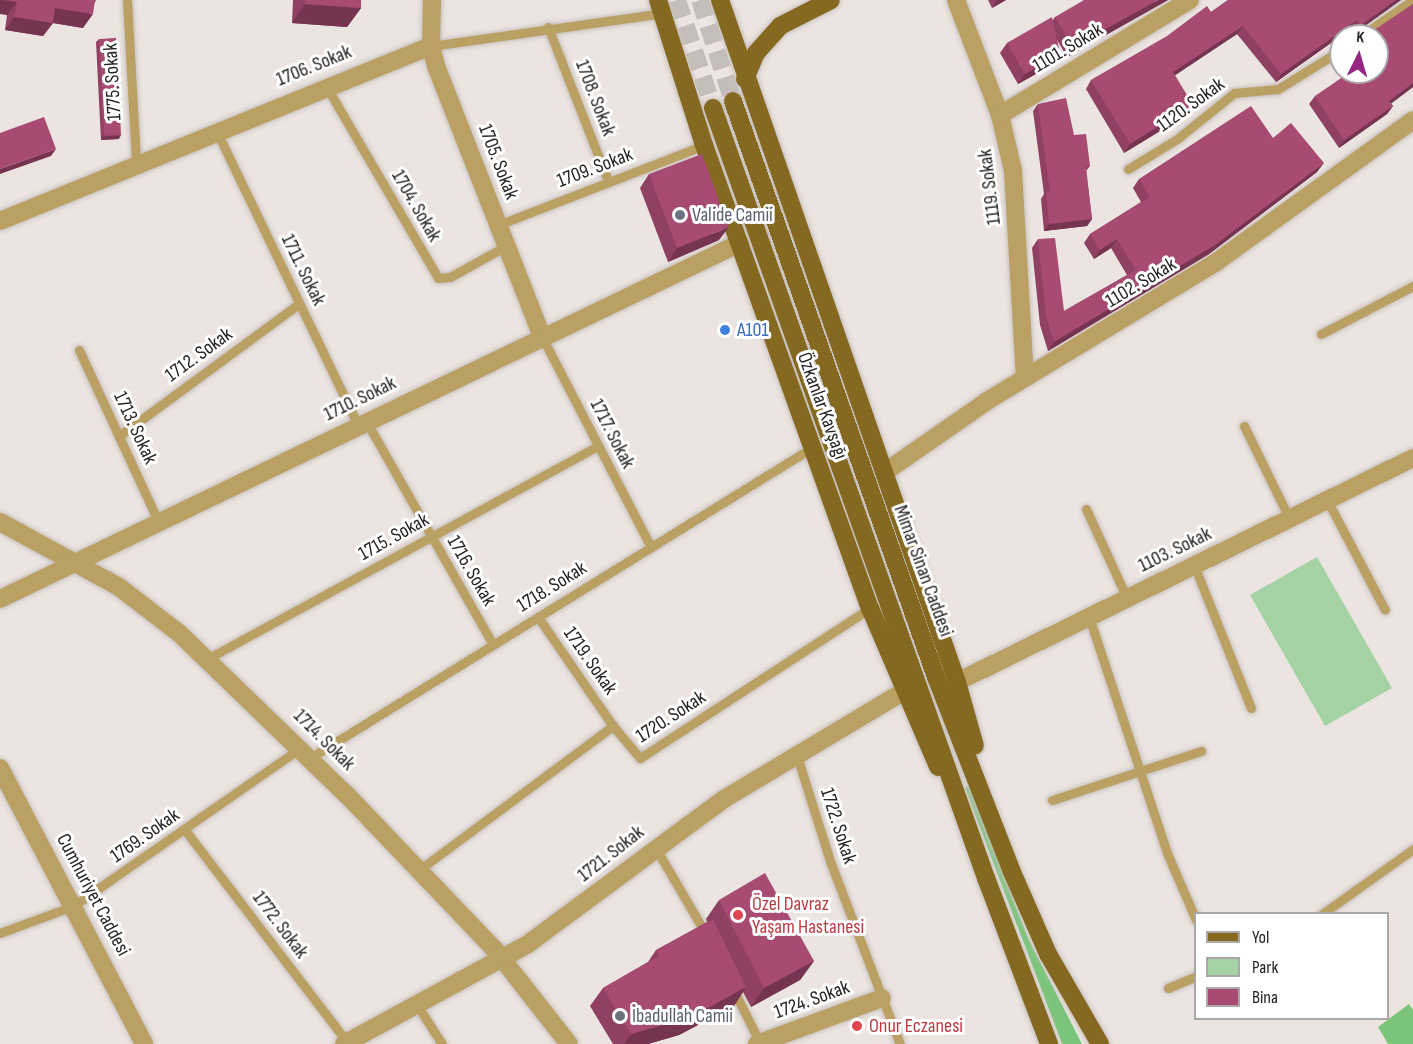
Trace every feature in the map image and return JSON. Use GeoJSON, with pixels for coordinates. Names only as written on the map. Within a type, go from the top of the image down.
{"type":"FeatureCollection","features":[{"type":"Feature","properties":{"kind":"main road","name":"Özkanlar Kavşağı"},"geometry":{"type":"LineString","coordinates":[[720,0],[745,79],[957,682],[990,810]]}},
{"type":"Feature","properties":{"kind":"main road"},"geometry":{"type":"LineString","coordinates":[[745,79],[756,53],[780,26],[831,0]]}},
{"type":"Feature","properties":{"kind":"main road","name":"Özkanlar Kavşağı"},"geometry":{"type":"LineString","coordinates":[[660,7],[704,145],[870,608],[903,692],[965,818]]}},
{"type":"Feature","properties":{"kind":"main road","name":"Mimar Sinan Caddesi"},"geometry":{"type":"LineString","coordinates":[[733,101],[936,677],[1029,914],[1099,1044]]}},
{"type":"Feature","properties":{"kind":"main road"},"geometry":{"type":"LineString","coordinates":[[713,108],[965,818],[1048,1044]]}},
{"type":"Feature","properties":{"kind":"street","name":"1705. Sokak"},"geometry":{"type":"LineString","coordinates":[[432,0],[431,46],[542,337]]}},
{"type":"Feature","properties":{"kind":"street","name":"1119. Sokak"},"geometry":{"type":"LineString","coordinates":[[956,0],[1000,115],[1014,171],[1025,377]]}},
{"type":"Feature","properties":{"kind":"street","name":"1101. Sokak"},"geometry":{"type":"LineString","coordinates":[[1000,115],[1190,0]]}},
{"type":"Feature","properties":{"kind":"street","name":"1706. Sokak"},"geometry":{"type":"LineString","coordinates":[[0,221],[216,130],[431,46]]}},
{"type":"Feature","properties":{"kind":"street","name":"1102. Sokak"},"geometry":{"type":"LineString","coordinates":[[885,472],[1025,377],[1167,295],[1413,120]]}},
{"type":"Feature","properties":{"kind":"street","name":"1710. Sokak"},"geometry":{"type":"LineString","coordinates":[[0,599],[740,243]]}},
{"type":"Feature","properties":{"kind":"street","name":"1103. Sokak"},"geometry":{"type":"LineString","coordinates":[[957,682],[1413,458]]}},
{"type":"Feature","properties":{"kind":"street","name":"1714. Sokak"},"geometry":{"type":"LineString","coordinates":[[0,522],[75,561],[149,608],[207,659],[305,753],[503,959],[569,1044]]}},
{"type":"Feature","properties":{"kind":"street","name":"1721. Sokak"},"geometry":{"type":"LineString","coordinates":[[345,1043],[503,959],[551,928],[655,847],[796,753],[903,692]]}},
{"type":"Feature","properties":{"kind":"street","name":"Cumhuriyet Caddesi"},"geometry":{"type":"LineString","coordinates":[[0,768],[144,1044]]}},
{"type":"Feature","properties":{"kind":"street","name":"1724. Sokak"},"geometry":{"type":"LineString","coordinates":[[760,1044],[882,998]]}},
{"type":"Feature","properties":{"kind":"lane","name":"1775. Sokak"},"geometry":{"type":"LineString","coordinates":[[127,0],[136,163]]}},
{"type":"Feature","properties":{"kind":"lane"},"geometry":{"type":"LineString","coordinates":[[1378,24],[1413,0]]}},
{"type":"Feature","properties":{"kind":"lane","name":"1706. Sokak"},"geometry":{"type":"LineString","coordinates":[[431,46],[660,7]]}},
{"type":"Feature","properties":{"kind":"lane","name":"1708. Sokak"},"geometry":{"type":"LineString","coordinates":[[548,27],[608,181]]}},
{"type":"Feature","properties":{"kind":"lane","name":"1120. Sokak"},"geometry":{"type":"LineString","coordinates":[[1128,169],[1177,139],[1234,93],[1278,89],[1329,57]]}},
{"type":"Feature","properties":{"kind":"lane","name":"1704. Sokak"},"geometry":{"type":"LineString","coordinates":[[326,86],[438,278],[450,277],[507,246]]}},
{"type":"Feature","properties":{"kind":"lane","name":"1711. Sokak"},"geometry":{"type":"LineString","coordinates":[[216,130],[299,304],[362,423]]}},
{"type":"Feature","properties":{"kind":"lane","name":"1709. Sokak"},"geometry":{"type":"LineString","coordinates":[[498,225],[704,145]]}},
{"type":"Feature","properties":{"kind":"lane"},"geometry":{"type":"LineString","coordinates":[[1321,334],[1413,286]]}},
{"type":"Feature","properties":{"kind":"lane","name":"1712. Sokak"},"geometry":{"type":"LineString","coordinates":[[119,436],[299,304]]}},
{"type":"Feature","properties":{"kind":"lane","name":"1717. Sokak"},"geometry":{"type":"LineString","coordinates":[[542,337],[651,547]]}},
{"type":"Feature","properties":{"kind":"lane","name":"1713. Sokak"},"geometry":{"type":"LineString","coordinates":[[79,350],[158,521]]}},
{"type":"Feature","properties":{"kind":"lane","name":"1716. Sokak"},"geometry":{"type":"LineString","coordinates":[[362,423],[493,645]]}},
{"type":"Feature","properties":{"kind":"lane"},"geometry":{"type":"LineString","coordinates":[[1244,426],[1289,518]]}},
{"type":"Feature","properties":{"kind":"lane","name":"1715. Sokak"},"geometry":{"type":"LineString","coordinates":[[207,659],[598,446]]}},
{"type":"Feature","properties":{"kind":"lane","name":"1718. Sokak"},"geometry":{"type":"LineString","coordinates":[[305,753],[493,645],[813,447]]}},
{"type":"Feature","properties":{"kind":"lane"},"geometry":{"type":"LineString","coordinates":[[1327,500],[1385,610]]}},
{"type":"Feature","properties":{"kind":"lane"},"geometry":{"type":"LineString","coordinates":[[1086,509],[1127,598]]}},
{"type":"Feature","properties":{"kind":"lane"},"geometry":{"type":"LineString","coordinates":[[1194,565],[1251,708]]}},
{"type":"Feature","properties":{"kind":"lane","name":"1720. Sokak"},"geometry":{"type":"LineString","coordinates":[[419,870],[614,726],[640,758],[870,608]]}},
{"type":"Feature","properties":{"kind":"lane","name":"1719. Sokak"},"geometry":{"type":"LineString","coordinates":[[538,617],[614,726]]}},
{"type":"Feature","properties":{"kind":"lane"},"geometry":{"type":"LineString","coordinates":[[1089,617],[1177,881],[1194,916]]}},
{"type":"Feature","properties":{"kind":"lane"},"geometry":{"type":"LineString","coordinates":[[1052,800],[1201,751]]}},
{"type":"Feature","properties":{"kind":"lane","name":"1769. Sokak"},"geometry":{"type":"LineString","coordinates":[[0,933],[74,906],[185,830],[305,753]]}},
{"type":"Feature","properties":{"kind":"lane","name":"1722. Sokak"},"geometry":{"type":"LineString","coordinates":[[796,753],[830,861],[900,1044]]}},
{"type":"Feature","properties":{"kind":"lane","name":"1772. Sokak"},"geometry":{"type":"LineString","coordinates":[[185,830],[345,1043]]}},
{"type":"Feature","properties":{"kind":"lane"},"geometry":{"type":"LineString","coordinates":[[655,847],[713,947]]}},
{"type":"Feature","properties":{"kind":"lane"},"geometry":{"type":"LineString","coordinates":[[1325,912],[1413,849]]}},
{"type":"Feature","properties":{"kind":"lane"},"geometry":{"type":"LineString","coordinates":[[1168,988],[1194,977]]}},
{"type":"Feature","properties":{"kind":"lane"},"geometry":{"type":"LineString","coordinates":[[729,979],[760,1044]]}},
{"type":"Feature","properties":{"kind":"lane"},"geometry":{"type":"LineString","coordinates":[[417,1005],[442,1044]]}},
{"type":"Feature","properties":{"kind":"green space"},"geometry":{"type":"Polygon","coordinates":[[[1317,557],[1392,688],[1325,726],[1250,595],[1317,557]]]}},
{"type":"Feature","properties":{"kind":"green space"},"geometry":{"type":"Polygon","coordinates":[[[969,786],[1029,940],[1082,1044],[1062,1044],[965,788],[969,786]]]}},
{"type":"Feature","properties":{"kind":"green space"},"geometry":{"type":"Polygon","coordinates":[[[1409,1004],[1413,1010],[1413,1044],[1388,1044],[1378,1027],[1409,1004]]]}},
{"type":"Feature","properties":{"kind":"building"},"geometry":{"type":"Polygon","coordinates":[[[5,0],[95,0],[93,14],[55,8],[53,23],[14,17],[17,2],[5,0]]]}},
{"type":"Feature","properties":{"kind":"building"},"geometry":{"type":"Polygon","coordinates":[[[305,0],[361,0],[361,8],[305,4],[305,0]]]}},
{"type":"Feature","properties":{"kind":"building"},"geometry":{"type":"Polygon","coordinates":[[[1084,0],[1158,0],[1073,47],[1055,17],[1084,0]]]}},
{"type":"Feature","properties":{"kind":"building"},"geometry":{"type":"Polygon","coordinates":[[[1228,0],[1396,0],[1362,24],[1357,20],[1351,24],[1329,24],[1329,40],[1281,74],[1243,26],[1173,72],[1193,105],[1130,144],[1091,80],[1167,36],[1207,6],[1211,12],[1228,0]]]}},
{"type":"Feature","properties":{"kind":"building"},"geometry":{"type":"Polygon","coordinates":[[[1413,4],[1413,83],[1389,101],[1393,106],[1344,140],[1315,96],[1332,84],[1389,84],[1389,24],[1383,24],[1413,4]]]}},
{"type":"Feature","properties":{"kind":"building"},"geometry":{"type":"Polygon","coordinates":[[[1052,17],[1060,54],[1025,74],[1007,43],[1052,17]]]}},
{"type":"Feature","properties":{"kind":"building"},"geometry":{"type":"Polygon","coordinates":[[[116,38],[121,135],[104,136],[99,39],[116,38]]]}},
{"type":"Feature","properties":{"kind":"building"},"geometry":{"type":"Polygon","coordinates":[[[1066,98],[1074,135],[1086,134],[1090,166],[1086,167],[1092,219],[1049,224],[1046,192],[1050,192],[1038,104],[1066,98]]]}},
{"type":"Feature","properties":{"kind":"building"},"geometry":{"type":"Polygon","coordinates":[[[1251,106],[1273,138],[1291,123],[1324,163],[1215,245],[1054,342],[1046,316],[1038,239],[1055,238],[1064,311],[1136,270],[1117,239],[1100,250],[1090,234],[1150,197],[1139,179],[1251,106]]]}},
{"type":"Feature","properties":{"kind":"building"},"geometry":{"type":"Polygon","coordinates":[[[44,117],[56,149],[0,169],[0,133],[44,117]]]}},
{"type":"Feature","properties":{"kind":"building","name":"Valide Camii"},"geometry":{"type":"Polygon","coordinates":[[[702,154],[729,227],[677,248],[649,174],[702,154]]]}},
{"type":"Feature","properties":{"kind":"building"},"geometry":{"type":"Polygon","coordinates":[[[765,873],[814,961],[764,988],[719,900],[765,873]]]}},
{"type":"Feature","properties":{"kind":"building"},"geometry":{"type":"Polygon","coordinates":[[[713,920],[746,987],[692,1017],[631,1034],[603,988],[659,956],[656,950],[713,920]]]}},
{"type":"Feature","properties":{"kind":"tunnel"},"geometry":{"type":"LineString","coordinates":[[677,0],[713,108]]}},
{"type":"Feature","properties":{"kind":"tunnel"},"geometry":{"type":"LineString","coordinates":[[700,0],[733,101]]}},
{"type":"Feature","properties":{"kind":"place","name":"Valide Camii"},"geometry":{"type":"Point","coordinates":[680,215]}},
{"type":"Feature","properties":{"kind":"place","name":"A101"},"geometry":{"type":"Point","coordinates":[725,330]}},
{"type":"Feature","properties":{"kind":"place","name":"Özel Davraz Yaşam Hastanesi"},"geometry":{"type":"Point","coordinates":[738,915]}},
{"type":"Feature","properties":{"kind":"place","name":"İbadullah Camii"},"geometry":{"type":"Point","coordinates":[620,1016]}},
{"type":"Feature","properties":{"kind":"place","name":"Onur Eczanesi"},"geometry":{"type":"Point","coordinates":[857,1026]}}]}
